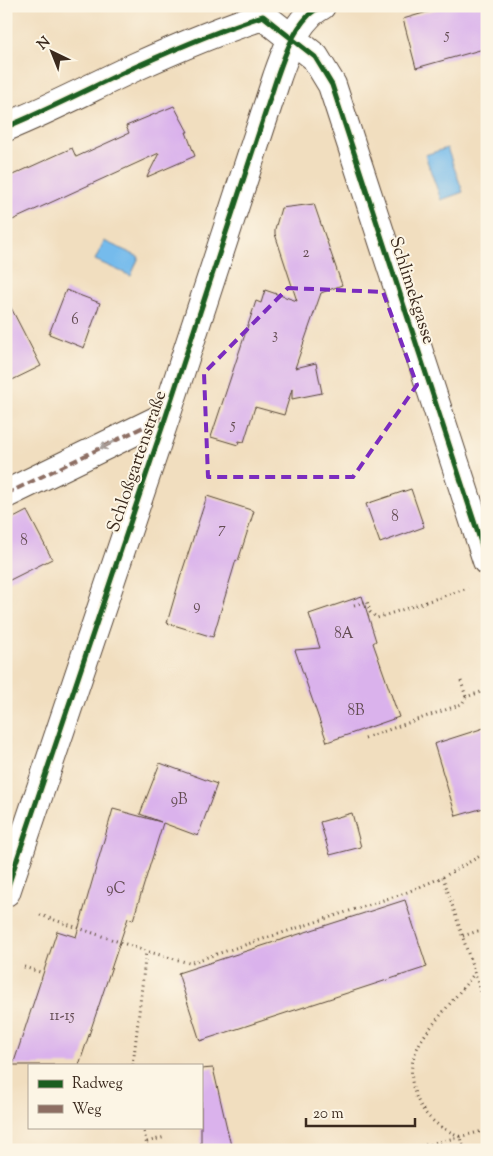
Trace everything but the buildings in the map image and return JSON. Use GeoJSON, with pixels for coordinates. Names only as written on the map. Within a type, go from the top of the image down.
{"type":"FeatureCollection","features":[{"type":"Feature","properties":{"kind":"street","name":"Schloßgartenstraße"},"geometry":{"type":"LineString","coordinates":[[9,877],[166,416],[284,57],[298,29],[308,16],[321,6]]}},
{"type":"Feature","properties":{"kind":"street","name":"Schlimekgasse"},"geometry":{"type":"LineString","coordinates":[[6,127],[136,66],[226,28],[263,16],[314,57],[332,85],[487,561]]}},
{"type":"Feature","properties":{"kind":"street"},"geometry":{"type":"LineString","coordinates":[[6,494],[166,416]]}},
{"type":"Feature","properties":{"kind":"path"},"geometry":{"type":"LineString","coordinates":[[6,76],[13,88]]}},
{"type":"Feature","properties":{"kind":"path"},"geometry":{"type":"LineString","coordinates":[[354,605],[366,601],[370,612],[377,618],[458,591]]}},
{"type":"Feature","properties":{"kind":"path"},"geometry":{"type":"LineString","coordinates":[[461,681],[466,698]]}},
{"type":"Feature","properties":{"kind":"path"},"geometry":{"type":"LineString","coordinates":[[365,738],[462,704],[466,698],[487,690]]}},
{"type":"Feature","properties":{"kind":"path"},"geometry":{"type":"LineString","coordinates":[[40,915],[188,964],[405,893],[443,877],[487,852]]}},
{"type":"Feature","properties":{"kind":"path"},"geometry":{"type":"LineString","coordinates":[[443,877],[487,1012]]}},
{"type":"Feature","properties":{"kind":"path"},"geometry":{"type":"LineString","coordinates":[[370,904],[372,910]]}},
{"type":"Feature","properties":{"kind":"path"},"geometry":{"type":"LineString","coordinates":[[462,936],[481,930]]}},
{"type":"Feature","properties":{"kind":"path"},"geometry":{"type":"LineString","coordinates":[[134,1064],[146,951]]}},
{"type":"Feature","properties":{"kind":"path"},"geometry":{"type":"LineString","coordinates":[[202,959],[205,965]]}},
{"type":"Feature","properties":{"kind":"path"},"geometry":{"type":"LineString","coordinates":[[24,967],[43,973]]}},
{"type":"Feature","properties":{"kind":"path"},"geometry":{"type":"LineString","coordinates":[[464,1150],[460,1137],[438,1125],[418,1103],[413,1088],[411,1072],[416,1051],[428,1030],[474,974]]}},
{"type":"Feature","properties":{"kind":"path"},"geometry":{"type":"LineString","coordinates":[[6,1054],[15,1058]]}},
{"type":"Feature","properties":{"kind":"path"},"geometry":{"type":"LineString","coordinates":[[144,1128],[148,1150]]}},
{"type":"Feature","properties":{"kind":"path"},"geometry":{"type":"LineString","coordinates":[[406,1150],[487,1130]]}},
{"type":"Feature","properties":{"kind":"path"},"geometry":{"type":"LineString","coordinates":[[147,1142],[164,1137]]}},
{"type":"Feature","properties":{"kind":"highlighted area"},"geometry":{"type":"Polygon","coordinates":[[[288,288],[383,292],[417,385],[353,477],[208,477],[204,373],[288,288]]]}},
{"type":"Feature","properties":{"kind":"water"},"geometry":{"type":"Polygon","coordinates":[[[447,148],[463,192],[441,200],[425,155],[447,148]]]}},
{"type":"Feature","properties":{"kind":"water"},"geometry":{"type":"Polygon","coordinates":[[[104,241],[139,257],[131,276],[95,260],[104,241]]]}},
{"type":"Feature","properties":{"kind":"marked path"},"geometry":{"type":"LineString","coordinates":[[6,494],[166,416]]}},
{"type":"Feature","properties":{"kind":"cycle path"},"geometry":{"type":"LineString","coordinates":[[6,892],[280,69],[298,29],[311,13],[321,6]]}},
{"type":"Feature","properties":{"kind":"cycle path"},"geometry":{"type":"LineString","coordinates":[[6,127],[167,53],[214,33],[263,16],[315,57],[332,85],[487,561]]}}]}
